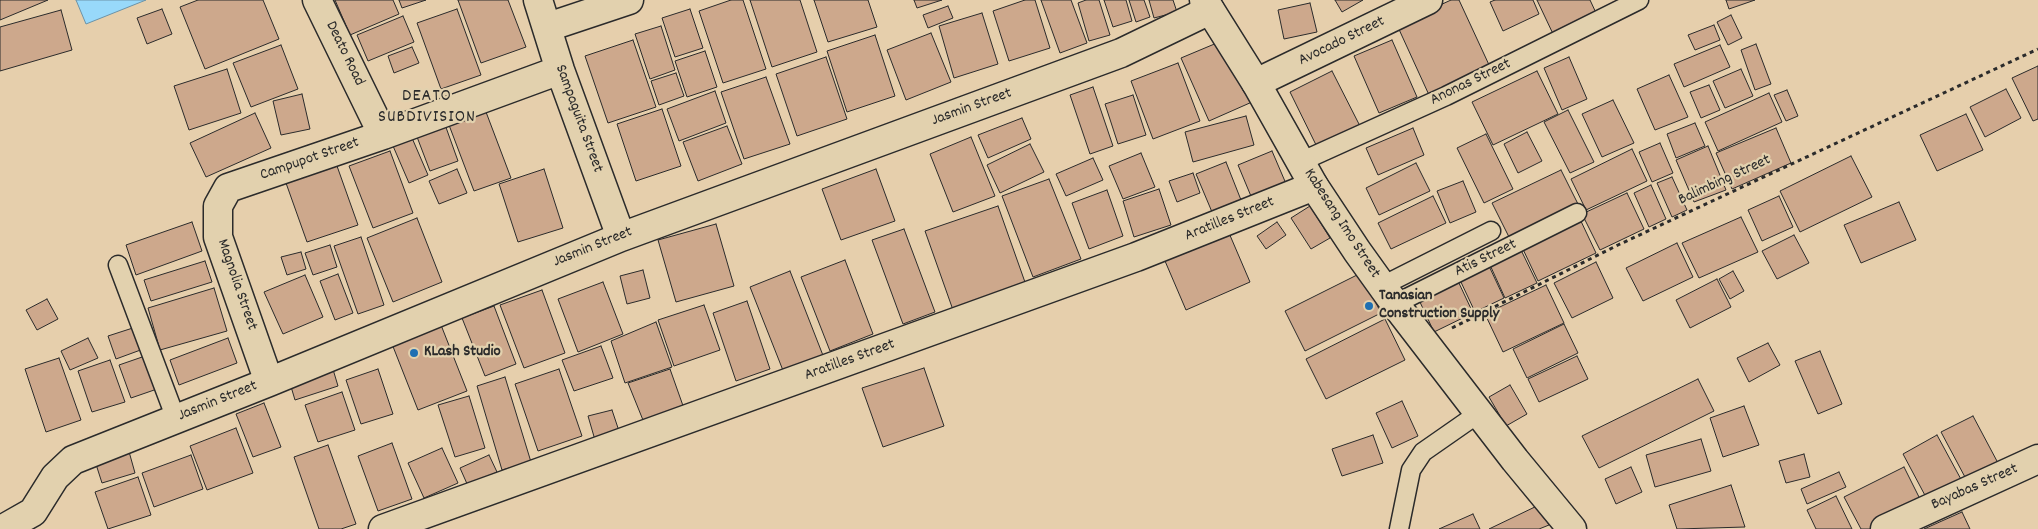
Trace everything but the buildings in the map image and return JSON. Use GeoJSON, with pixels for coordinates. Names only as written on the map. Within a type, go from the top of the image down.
{"type":"FeatureCollection","features":[{"type":"Feature","properties":{"kind":"street","name":"Deato Road"},"geometry":{"type":"LineString","coordinates":[[317,0],[383,135]]}},
{"type":"Feature","properties":{"kind":"street","name":"Sampaguita Street"},"geometry":{"type":"LineString","coordinates":[[538,0],[560,70],[620,237]]}},
{"type":"Feature","properties":{"kind":"street"},"geometry":{"type":"LineString","coordinates":[[548,27],[629,0]]}},
{"type":"Feature","properties":{"kind":"street","name":"Avocado Street"},"geometry":{"type":"LineString","coordinates":[[1256,83],[1428,0]]}},
{"type":"Feature","properties":{"kind":"street","name":"Kabesang Imo Street"},"geometry":{"type":"LineString","coordinates":[[1207,5],[1256,83],[1314,186],[1388,295],[1572,529]]}},
{"type":"Feature","properties":{"kind":"street","name":"Jasmin Street"},"geometry":{"type":"LineString","coordinates":[[3,529],[33,512],[55,477],[73,460],[269,382],[620,237],[1121,53],[1207,5]]}},
{"type":"Feature","properties":{"kind":"street","name":"Campupot Street"},"geometry":{"type":"LineString","coordinates":[[228,188],[383,135],[560,70]]}},
{"type":"Feature","properties":{"kind":"street","name":"Aratilles Street"},"geometry":{"type":"LineString","coordinates":[[383,529],[1136,257],[1314,186]]}},
{"type":"Feature","properties":{"kind":"street","name":"Magnolia Street"},"geometry":{"type":"LineString","coordinates":[[228,188],[218,206],[218,237],[269,382]]}},
{"type":"Feature","properties":{"kind":"street","name":"Bayabas Street"},"geometry":{"type":"LineString","coordinates":[[1885,529],[2038,459]]}},
{"type":"Feature","properties":{"kind":"lane","name":"Anonas Street"},"geometry":{"type":"LineString","coordinates":[[1300,162],[1446,96],[1639,0]]}},
{"type":"Feature","properties":{"kind":"lane","name":"Atis Street"},"geometry":{"type":"LineString","coordinates":[[1388,295],[1577,213]]}},
{"type":"Feature","properties":{"kind":"lane"},"geometry":{"type":"LineString","coordinates":[[1388,295],[1491,231]]}},
{"type":"Feature","properties":{"kind":"lane"},"geometry":{"type":"LineString","coordinates":[[118,264],[176,419]]}},
{"type":"Feature","properties":{"kind":"lane"},"geometry":{"type":"LineString","coordinates":[[1399,529],[1411,470],[1423,452],[1479,413]]}},
{"type":"Feature","properties":{"kind":"path","name":"Balimbing Street"},"geometry":{"type":"LineString","coordinates":[[1425,342],[1618,245],[2038,49]]}},
{"type":"Feature","properties":{"kind":"water"},"geometry":{"type":"Polygon","coordinates":[[[76,0],[146,0],[86,24],[76,0]]]}},
{"type":"Feature","properties":{"kind":"place","name":"Tanasian Construction Supply"},"geometry":{"type":"Point","coordinates":[1369,306]}},
{"type":"Feature","properties":{"kind":"place","name":"KLash Studio"},"geometry":{"type":"Point","coordinates":[414,353]}},
{"type":"Feature","properties":{"kind":"district","name":"DEATO SUBDIVISION"},"geometry":{"type":"Point","coordinates":[427,108]}}]}
